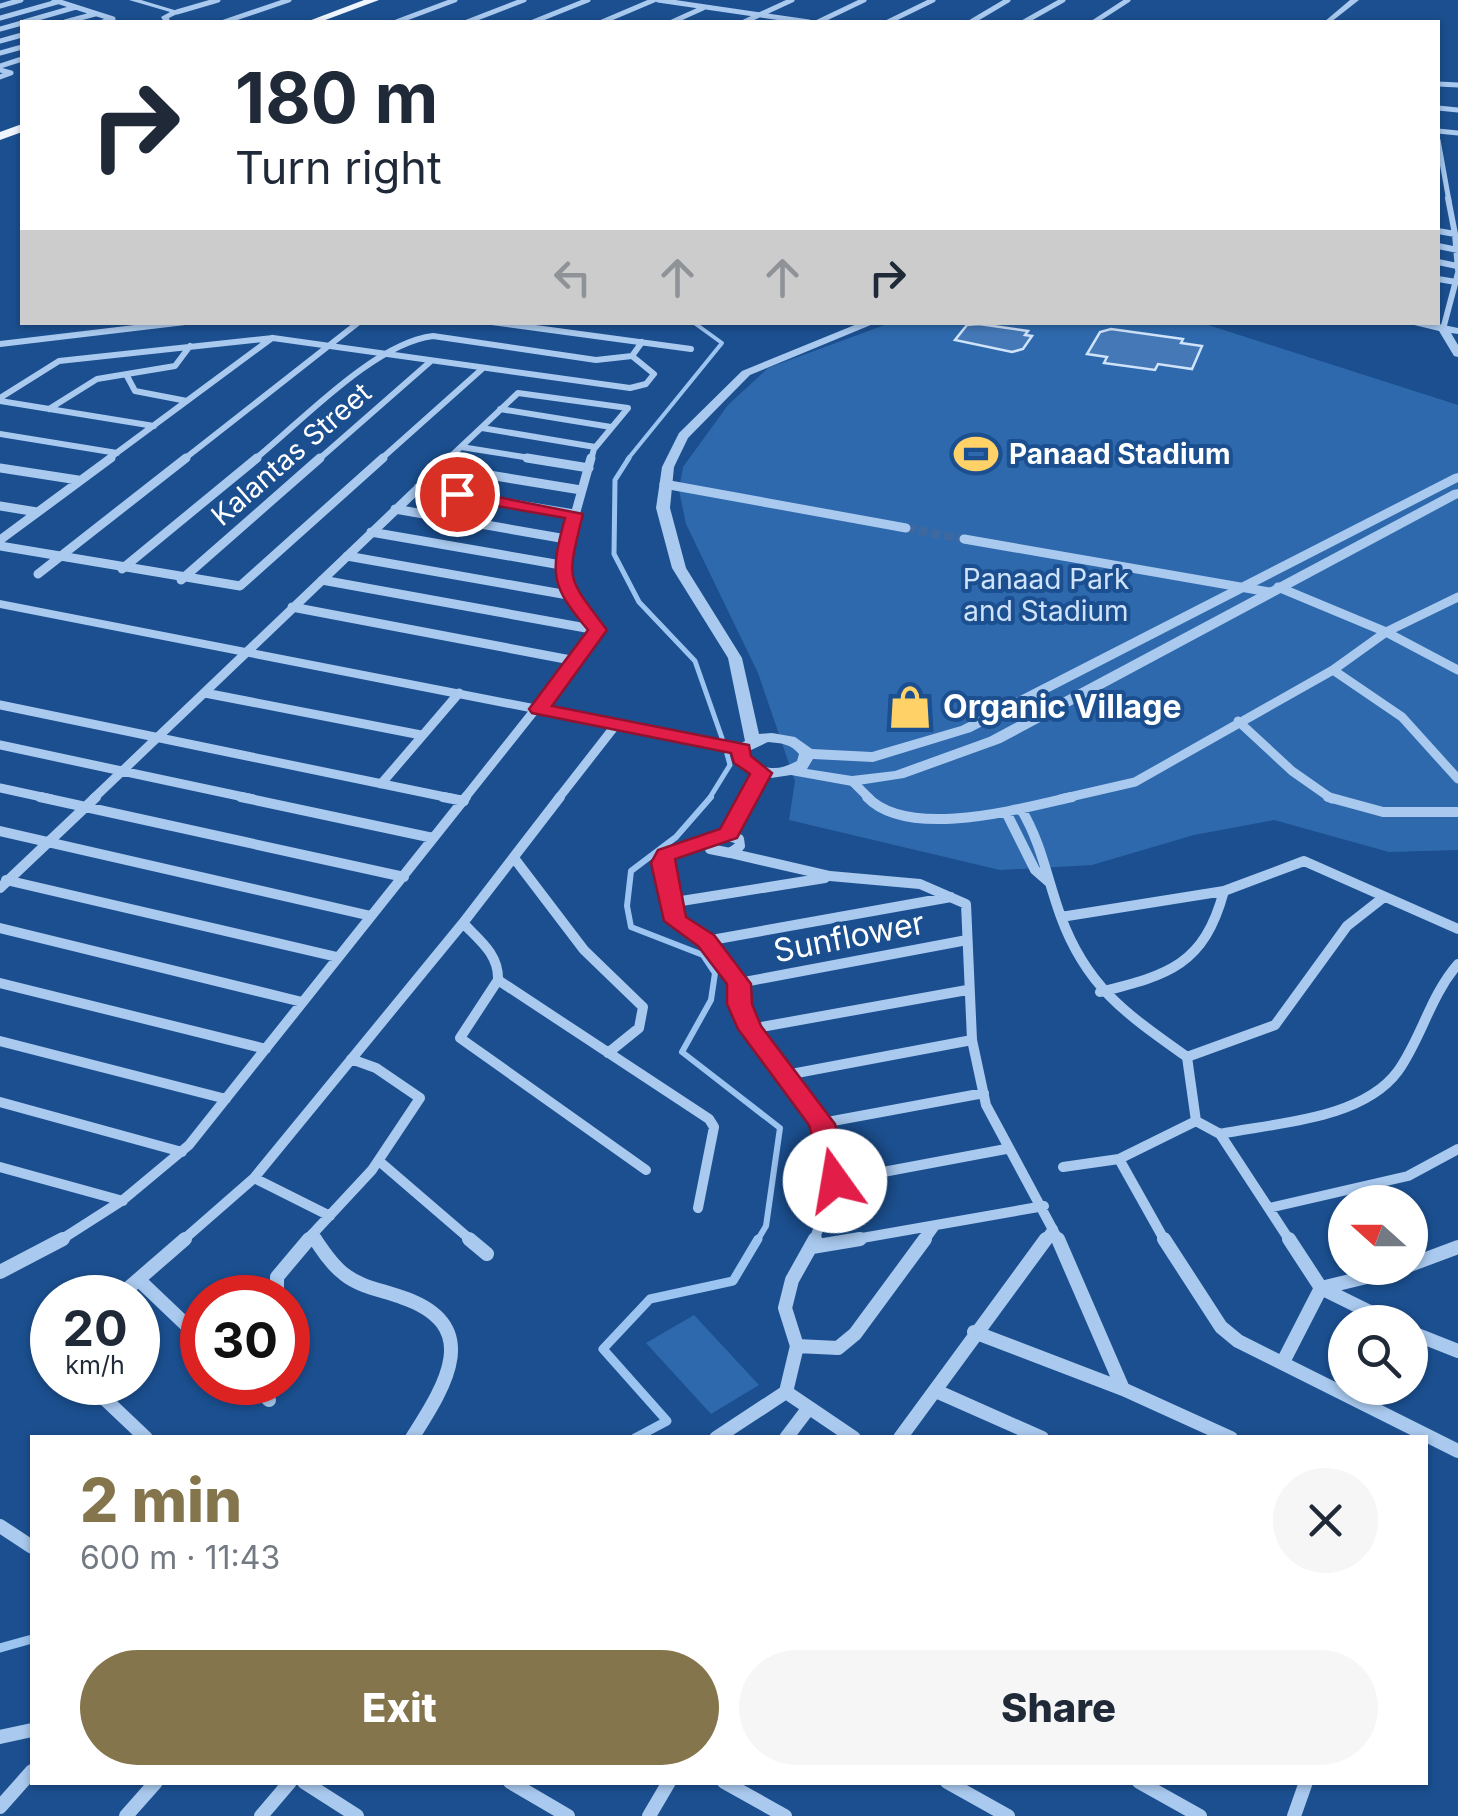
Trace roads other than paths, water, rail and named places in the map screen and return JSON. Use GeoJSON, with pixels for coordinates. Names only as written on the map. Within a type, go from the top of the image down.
{"type":"FeatureCollection","features":[{"type":"Feature","properties":{"kind":"main road"},"geometry":{"type":"LineString","coordinates":[[318,20],[374,0]]}},
{"type":"Feature","properties":{"kind":"street"},"geometry":{"type":"LineString","coordinates":[[0,6],[21,0]]}},
{"type":"Feature","properties":{"kind":"street"},"geometry":{"type":"LineString","coordinates":[[166,20],[164,17],[218,0]]}},
{"type":"Feature","properties":{"kind":"street"},"geometry":{"type":"LineString","coordinates":[[230,20],[290,0]]}},
{"type":"Feature","properties":{"kind":"street"},"geometry":{"type":"LineString","coordinates":[[401,20],[455,0]]}},
{"type":"Feature","properties":{"kind":"street"},"geometry":{"type":"LineString","coordinates":[[471,20],[524,0]]}},
{"type":"Feature","properties":{"kind":"street"},"geometry":{"type":"LineString","coordinates":[[539,20],[588,0]]}},
{"type":"Feature","properties":{"kind":"street"},"geometry":{"type":"LineString","coordinates":[[607,20],[656,0],[796,20]]}},
{"type":"Feature","properties":{"kind":"street"},"geometry":{"type":"LineString","coordinates":[[749,20],[792,0]]}},
{"type":"Feature","properties":{"kind":"street"},"geometry":{"type":"LineString","coordinates":[[822,20],[864,0]]}},
{"type":"Feature","properties":{"kind":"street"},"geometry":{"type":"LineString","coordinates":[[892,20],[933,0]]}},
{"type":"Feature","properties":{"kind":"street"},"geometry":{"type":"LineString","coordinates":[[974,20],[1008,0]]}},
{"type":"Feature","properties":{"kind":"street"},"geometry":{"type":"LineString","coordinates":[[1028,20],[1063,0]]}},
{"type":"Feature","properties":{"kind":"street"},"geometry":{"type":"LineString","coordinates":[[1097,20],[1128,0]]}},
{"type":"Feature","properties":{"kind":"street"},"geometry":{"type":"LineString","coordinates":[[1330,20],[1355,0]]}},
{"type":"Feature","properties":{"kind":"street"},"geometry":{"type":"LineString","coordinates":[[0,18],[56,1],[113,18],[108,20]]}},
{"type":"Feature","properties":{"kind":"street"},"geometry":{"type":"LineString","coordinates":[[141,1],[177,12]]}},
{"type":"Feature","properties":{"kind":"street"},"geometry":{"type":"LineString","coordinates":[[33,20],[77,7]]}},
{"type":"Feature","properties":{"kind":"street"},"geometry":{"type":"LineString","coordinates":[[677,20],[706,7]]}},
{"type":"Feature","properties":{"kind":"street"},"geometry":{"type":"LineString","coordinates":[[73,20],[96,14]]}},
{"type":"Feature","properties":{"kind":"street"},"geometry":{"type":"LineString","coordinates":[[1440,161],[1440,182],[1456,232],[1458,269],[1457,286],[1445,305],[1443,329],[1458,354]]}},
{"type":"Feature","properties":{"kind":"street"},"geometry":{"type":"LineString","coordinates":[[1440,202],[1446,204]]}},
{"type":"Feature","properties":{"kind":"street"},"geometry":{"type":"LineString","coordinates":[[1445,305],[1458,306]]}},
{"type":"Feature","properties":{"kind":"street"},"geometry":{"type":"LineString","coordinates":[[38,574],[355,325]]}},
{"type":"Feature","properties":{"kind":"street"},"geometry":{"type":"LineString","coordinates":[[512,325],[691,348]]}},
{"type":"Feature","properties":{"kind":"street"},"geometry":{"type":"LineString","coordinates":[[579,335],[589,325]]}},
{"type":"Feature","properties":{"kind":"street"},"geometry":{"type":"LineString","coordinates":[[866,325],[746,373],[683,436],[664,484],[663,508],[679,568],[735,658],[747,745],[741,758],[762,773],[792,772],[852,782],[898,775],[995,740],[1458,493]]}},
{"type":"Feature","properties":{"kind":"street"},"geometry":{"type":"LineString","coordinates":[[1422,325],[1458,331]]}},
{"type":"Feature","properties":{"kind":"street"},"geometry":{"type":"LineString","coordinates":[[0,344],[132,326]]}},
{"type":"Feature","properties":{"kind":"street"},"geometry":{"type":"LineString","coordinates":[[0,400],[59,361],[273,338],[384,354],[431,362],[635,388],[654,374],[632,356],[596,360],[433,336],[416,338],[384,354],[122,569]]}},
{"type":"Feature","properties":{"kind":"street"},"geometry":{"type":"LineString","coordinates":[[52,338],[59,361]]}},
{"type":"Feature","properties":{"kind":"street"},"geometry":{"type":"LineString","coordinates":[[0,543],[273,338]]}},
{"type":"Feature","properties":{"kind":"street"},"geometry":{"type":"LineString","coordinates":[[632,356],[642,342]]}},
{"type":"Feature","properties":{"kind":"street"},"geometry":{"type":"LineString","coordinates":[[50,409],[96,379],[175,365],[187,356],[190,346]]}},
{"type":"Feature","properties":{"kind":"street","name":"Kalantas Street"},"geometry":{"type":"LineString","coordinates":[[181,580],[431,362]]}},
{"type":"Feature","properties":{"kind":"street"},"geometry":{"type":"LineString","coordinates":[[0,543],[230,588],[249,581],[482,369]]}},
{"type":"Feature","properties":{"kind":"street"},"geometry":{"type":"LineString","coordinates":[[127,376],[135,391],[188,401]]}},
{"type":"Feature","properties":{"kind":"street"},"geometry":{"type":"LineString","coordinates":[[3,882],[500,409],[524,391],[626,406],[595,446],[561,566],[568,595],[598,630]]}},
{"type":"Feature","properties":{"kind":"street"},"geometry":{"type":"LineString","coordinates":[[0,400],[154,426]]}},
{"type":"Feature","properties":{"kind":"street"},"geometry":{"type":"LineString","coordinates":[[500,409],[611,427]]}},
{"type":"Feature","properties":{"kind":"street"},"geometry":{"type":"LineString","coordinates":[[482,428],[595,446]]}},
{"type":"Feature","properties":{"kind":"street"},"geometry":{"type":"LineString","coordinates":[[0,434],[117,453]]}},
{"type":"Feature","properties":{"kind":"street"},"geometry":{"type":"LineString","coordinates":[[461,447],[590,468]]}},
{"type":"Feature","properties":{"kind":"street"},"geometry":{"type":"LineString","coordinates":[[440,467],[581,490]]}},
{"type":"Feature","properties":{"kind":"street"},"geometry":{"type":"LineString","coordinates":[[0,468],[79,480]]}},
{"type":"Feature","properties":{"kind":"street"},"geometry":{"type":"LineString","coordinates":[[807,754],[874,757],[966,729],[1458,477]]}},
{"type":"Feature","properties":{"kind":"street"},"geometry":{"type":"LineString","coordinates":[[664,484],[906,528]]}},
{"type":"Feature","properties":{"kind":"street"},"geometry":{"type":"LineString","coordinates":[[418,488],[574,514]]}},
{"type":"Feature","properties":{"kind":"street"},"geometry":{"type":"LineString","coordinates":[[0,506],[37,512]]}},
{"type":"Feature","properties":{"kind":"street"},"geometry":{"type":"LineString","coordinates":[[396,510],[566,539]]}},
{"type":"Feature","properties":{"kind":"street"},"geometry":{"type":"LineString","coordinates":[[371,532],[561,566]]}},
{"type":"Feature","properties":{"kind":"street"},"geometry":{"type":"LineString","coordinates":[[964,538],[1274,590],[1386,632],[1458,670]]}},
{"type":"Feature","properties":{"kind":"street"},"geometry":{"type":"LineString","coordinates":[[346,556],[568,595]]}},
{"type":"Feature","properties":{"kind":"street"},"geometry":{"type":"LineString","coordinates":[[322,580],[598,630]]}},
{"type":"Feature","properties":{"kind":"street"},"geometry":{"type":"LineString","coordinates":[[852,782],[879,809],[907,819],[1006,812],[1135,782],[1180,760],[1238,721],[1333,670],[1386,632],[1457,598]]}},
{"type":"Feature","properties":{"kind":"street"},"geometry":{"type":"LineString","coordinates":[[0,604],[615,726],[747,745],[786,738],[803,746],[807,754],[804,764],[792,772]]}},
{"type":"Feature","properties":{"kind":"street"},"geometry":{"type":"LineString","coordinates":[[292,608],[576,661]]}},
{"type":"Feature","properties":{"kind":"street"},"geometry":{"type":"LineString","coordinates":[[0,1272],[50,1250],[123,1202],[182,1152],[539,709],[598,630]]}},
{"type":"Feature","properties":{"kind":"street"},"geometry":{"type":"LineString","coordinates":[[1333,670],[1386,700],[1414,724],[1458,779]]}},
{"type":"Feature","properties":{"kind":"street"},"geometry":{"type":"LineString","coordinates":[[204,692],[421,736]]}},
{"type":"Feature","properties":{"kind":"street"},"geometry":{"type":"LineString","coordinates":[[381,784],[459,694]]}},
{"type":"Feature","properties":{"kind":"street"},"geometry":{"type":"LineString","coordinates":[[0,705],[464,800]]}},
{"type":"Feature","properties":{"kind":"street"},"geometry":{"type":"LineString","coordinates":[[1238,721],[1314,793],[1345,806],[1384,816],[1458,812]]}},
{"type":"Feature","properties":{"kind":"street"},"geometry":{"type":"LineString","coordinates":[[148,1275],[254,1178],[463,923],[615,726]]}},
{"type":"Feature","properties":{"kind":"street"},"geometry":{"type":"LineString","coordinates":[[0,745],[433,838]]}},
{"type":"Feature","properties":{"kind":"street"},"geometry":{"type":"LineString","coordinates":[[729,834],[762,773]]}},
{"type":"Feature","properties":{"kind":"street"},"geometry":{"type":"LineString","coordinates":[[0,788],[404,876]]}},
{"type":"Feature","properties":{"kind":"street"},"geometry":{"type":"LineString","coordinates":[[1020,809],[1051,868],[1050,883],[1061,918],[1100,992],[1187,1057],[1196,1120]]}},
{"type":"Feature","properties":{"kind":"street"},"geometry":{"type":"LineString","coordinates":[[1006,812],[1035,870],[1050,883]]}},
{"type":"Feature","properties":{"kind":"street"},"geometry":{"type":"LineString","coordinates":[[0,831],[372,916]]}},
{"type":"Feature","properties":{"kind":"street"},"geometry":{"type":"LineString","coordinates":[[721,1435],[786,1392],[797,1346],[785,1308],[792,1280],[812,1247],[835,1181],[822,1124],[750,1029],[740,1004],[739,984],[706,940],[676,921],[668,904],[662,863],[666,855],[729,834],[739,838],[740,846],[730,853]]}},
{"type":"Feature","properties":{"kind":"street"},"geometry":{"type":"LineString","coordinates":[[707,844],[719,853],[833,876],[910,885],[957,896],[966,904],[972,1040],[992,1123],[1044,1206],[1123,1389]]}},
{"type":"Feature","properties":{"kind":"street"},"geometry":{"type":"LineString","coordinates":[[514,858],[584,950],[643,1007],[638,1028],[608,1053]]}},
{"type":"Feature","properties":{"kind":"street"},"geometry":{"type":"LineString","coordinates":[[1061,918],[1224,891],[1304,862],[1458,929]]}},
{"type":"Feature","properties":{"kind":"street"},"geometry":{"type":"LineString","coordinates":[[668,904],[833,876]]}},
{"type":"Feature","properties":{"kind":"street"},"geometry":{"type":"LineString","coordinates":[[3,882],[337,958]]}},
{"type":"Feature","properties":{"kind":"street"},"geometry":{"type":"LineString","coordinates":[[1100,992],[1183,968],[1196,956],[1218,918],[1224,891]]}},
{"type":"Feature","properties":{"kind":"street"},"geometry":{"type":"LineString","coordinates":[[706,940],[957,896]]}},
{"type":"Feature","properties":{"kind":"street"},"geometry":{"type":"LineString","coordinates":[[1187,1057],[1275,1025],[1346,926],[1384,898]]}},
{"type":"Feature","properties":{"kind":"street"},"geometry":{"type":"LineString","coordinates":[[463,923],[497,960],[498,980],[460,1038],[646,1170]]}},
{"type":"Feature","properties":{"kind":"street"},"geometry":{"type":"LineString","coordinates":[[0,928],[302,1002]]}},
{"type":"Feature","properties":{"kind":"street","name":"Sunflower"},"geometry":{"type":"LineString","coordinates":[[739,984],[967,940]]}},
{"type":"Feature","properties":{"kind":"street"},"geometry":{"type":"LineString","coordinates":[[1220,1134],[1357,1102],[1379,1090],[1396,1076],[1431,996],[1458,964]]}},
{"type":"Feature","properties":{"kind":"street"},"geometry":{"type":"LineString","coordinates":[[498,980],[701,1112],[714,1127],[698,1208]]}},
{"type":"Feature","properties":{"kind":"street"},"geometry":{"type":"LineString","coordinates":[[0,983],[266,1048]]}},
{"type":"Feature","properties":{"kind":"street"},"geometry":{"type":"LineString","coordinates":[[750,1029],[967,990]]}},
{"type":"Feature","properties":{"kind":"street"},"geometry":{"type":"LineString","coordinates":[[786,1075],[972,1040]]}},
{"type":"Feature","properties":{"kind":"street"},"geometry":{"type":"LineString","coordinates":[[0,1041],[226,1099]]}},
{"type":"Feature","properties":{"kind":"street"},"geometry":{"type":"LineString","coordinates":[[279,1275],[379,1161],[420,1098],[376,1068],[351,1059]]}},
{"type":"Feature","properties":{"kind":"street"},"geometry":{"type":"LineString","coordinates":[[822,1124],[984,1093]]}},
{"type":"Feature","properties":{"kind":"street"},"geometry":{"type":"LineString","coordinates":[[0,1102],[182,1152]]}},
{"type":"Feature","properties":{"kind":"street"},"geometry":{"type":"LineString","coordinates":[[1196,1120],[1220,1134],[1321,1288],[1356,1305]]}},
{"type":"Feature","properties":{"kind":"street"},"geometry":{"type":"LineString","coordinates":[[1064,1167],[1119,1158],[1196,1120]]}},
{"type":"Feature","properties":{"kind":"street"},"geometry":{"type":"LineString","coordinates":[[835,1181],[1006,1148]]}},
{"type":"Feature","properties":{"kind":"street"},"geometry":{"type":"LineString","coordinates":[[1269,1208],[1408,1176],[1458,1149]]}},
{"type":"Feature","properties":{"kind":"street"},"geometry":{"type":"LineString","coordinates":[[1119,1158],[1143,1207],[1221,1327],[1425,1435]]}},
{"type":"Feature","properties":{"kind":"street"},"geometry":{"type":"LineString","coordinates":[[379,1161],[487,1254]]}},
{"type":"Feature","properties":{"kind":"street"},"geometry":{"type":"LineString","coordinates":[[0,1167],[123,1202]]}},
{"type":"Feature","properties":{"kind":"street"},"geometry":{"type":"LineString","coordinates":[[254,1178],[330,1216]]}},
{"type":"Feature","properties":{"kind":"street"},"geometry":{"type":"LineString","coordinates":[[812,1247],[1044,1206]]}},
{"type":"Feature","properties":{"kind":"street"},"geometry":{"type":"LineString","coordinates":[[797,1346],[838,1348],[856,1334],[934,1227]]}},
{"type":"Feature","properties":{"kind":"street"},"geometry":{"type":"LineString","coordinates":[[902,1435],[1053,1229]]}},
{"type":"Feature","properties":{"kind":"street"},"geometry":{"type":"LineString","coordinates":[[312,1234],[331,1262],[353,1281],[411,1300],[440,1318],[454,1339],[454,1361],[414,1435]]}},
{"type":"Feature","properties":{"kind":"street"},"geometry":{"type":"LineString","coordinates":[[1428,1258],[1458,1247]]}},
{"type":"Feature","properties":{"kind":"street"},"geometry":{"type":"LineString","coordinates":[[1283,1362],[1321,1288],[1333,1285]]}},
{"type":"Feature","properties":{"kind":"street"},"geometry":{"type":"LineString","coordinates":[[160,1301],[180,1319]]}},
{"type":"Feature","properties":{"kind":"street"},"geometry":{"type":"LineString","coordinates":[[974,1332],[1123,1389],[1224,1435]]}},
{"type":"Feature","properties":{"kind":"street"},"geometry":{"type":"LineString","coordinates":[[1428,1339],[1458,1351]]}},
{"type":"Feature","properties":{"kind":"street"},"geometry":{"type":"LineString","coordinates":[[936,1391],[1035,1435]]}},
{"type":"Feature","properties":{"kind":"street"},"geometry":{"type":"LineString","coordinates":[[786,1392],[849,1435]]}},
{"type":"Feature","properties":{"kind":"street"},"geometry":{"type":"LineString","coordinates":[[111,1405],[143,1435]]}},
{"type":"Feature","properties":{"kind":"street"},"geometry":{"type":"LineString","coordinates":[[788,1435],[808,1409]]}},
{"type":"Feature","properties":{"kind":"street"},"geometry":{"type":"LineString","coordinates":[[1428,1437],[1458,1452]]}},
{"type":"Feature","properties":{"kind":"street"},"geometry":{"type":"LineString","coordinates":[[0,1526],[30,1545]]}},
{"type":"Feature","properties":{"kind":"street"},"geometry":{"type":"LineString","coordinates":[[0,1738],[30,1730]]}},
{"type":"Feature","properties":{"kind":"street"},"geometry":{"type":"LineString","coordinates":[[0,1808],[30,1774]]}},
{"type":"Feature","properties":{"kind":"street"},"geometry":{"type":"LineString","coordinates":[[126,1816],[153,1785]]}},
{"type":"Feature","properties":{"kind":"street"},"geometry":{"type":"LineString","coordinates":[[262,1816],[288,1785]]}},
{"type":"Feature","properties":{"kind":"street"},"geometry":{"type":"LineString","coordinates":[[309,1785],[357,1816]]}},
{"type":"Feature","properties":{"kind":"street"},"geometry":{"type":"LineString","coordinates":[[515,1785],[568,1816]]}},
{"type":"Feature","properties":{"kind":"street"},"geometry":{"type":"LineString","coordinates":[[649,1816],[667,1785]]}},
{"type":"Feature","properties":{"kind":"street"},"geometry":{"type":"LineString","coordinates":[[729,1785],[785,1816]]}},
{"type":"Feature","properties":{"kind":"street"},"geometry":{"type":"LineString","coordinates":[[952,1785],[1008,1816]]}},
{"type":"Feature","properties":{"kind":"street"},"geometry":{"type":"LineString","coordinates":[[1144,1785],[1200,1816]]}},
{"type":"Feature","properties":{"kind":"street"},"geometry":{"type":"LineString","coordinates":[[1294,1816],[1305,1785]]}},
{"type":"Feature","properties":{"kind":"waterway"},"geometry":{"type":"LineString","coordinates":[[627,460],[722,343],[697,325]]}},
{"type":"Feature","properties":{"kind":"waterway"},"geometry":{"type":"LineString","coordinates":[[629,458],[615,480],[614,554],[639,602],[695,661],[722,738]]}},
{"type":"Feature","properties":{"kind":"waterway"},"geometry":{"type":"LineString","coordinates":[[709,799],[730,765],[727,754]]}},
{"type":"Feature","properties":{"kind":"waterway"},"geometry":{"type":"LineString","coordinates":[[711,797],[676,837],[631,871],[627,906],[631,927],[703,955],[715,973],[711,1000],[682,1052],[780,1128],[766,1226],[757,1241]]}},
{"type":"Feature","properties":{"kind":"waterway"},"geometry":{"type":"LineString","coordinates":[[641,1435],[667,1421],[603,1349],[650,1299],[733,1281],[758,1239]]}},
{"type":"Feature","properties":{"kind":"waterway"},"geometry":{"type":"LineString","coordinates":[[0,1648],[30,1640]]}},
{"type":"Feature","properties":{"kind":"tunnel"},"geometry":{"type":"LineString","coordinates":[[906,528],[964,539]]}},
{"type":"Feature","properties":{"kind":"place","name":"Panaad Stadium"},"geometry":{"type":"Point","coordinates":[976,454]}},
{"type":"Feature","properties":{"kind":"place","name":"Organic Village"},"geometry":{"type":"Point","coordinates":[910,707]}},
{"type":"Feature","properties":{"kind":"park label","name":"Panaad Park and Stadium"},"geometry":{"type":"Point","coordinates":[1046,595]}}]}
